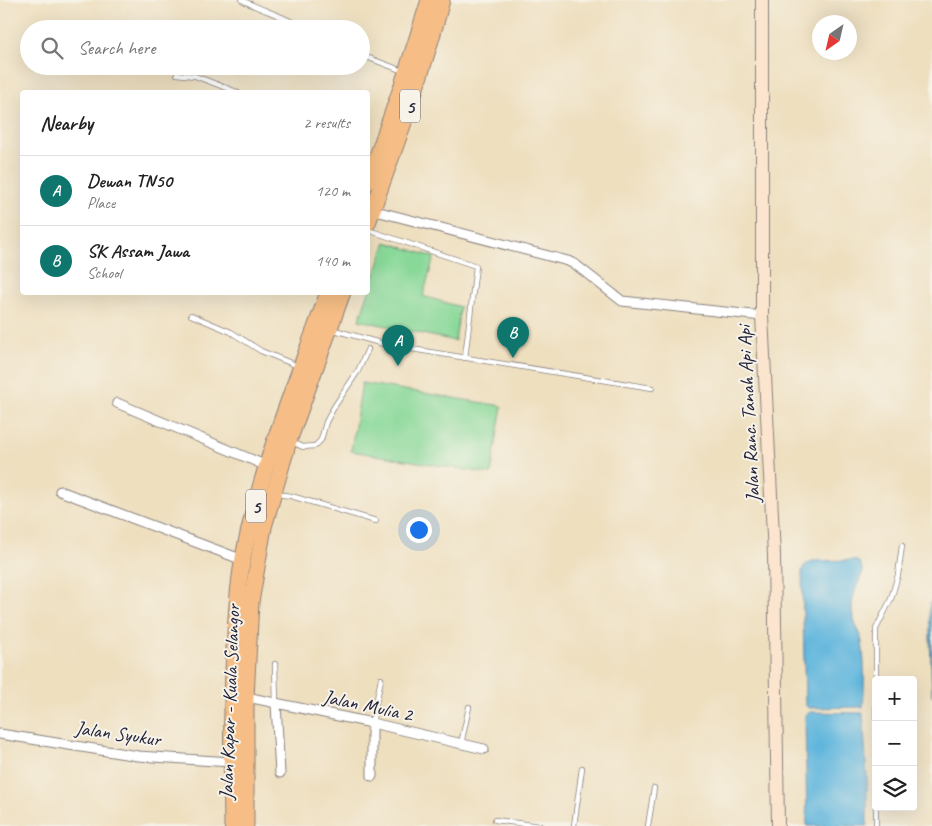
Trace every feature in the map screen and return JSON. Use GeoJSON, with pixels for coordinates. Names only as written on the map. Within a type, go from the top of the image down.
{"type":"FeatureCollection","features":[{"type":"Feature","properties":{"kind":"highway","name":"5"},"geometry":{"type":"LineString","coordinates":[[370,170],[372,157],[407,72],[428,0]]}},
{"type":"Feature","properties":{"kind":"highway","name":"5"},"geometry":{"type":"LineString","coordinates":[[370,216],[434,34],[442,0]]}},
{"type":"Feature","properties":{"kind":"highway","name":"Jalan Kapar - Kuala Selangor"},"geometry":{"type":"LineString","coordinates":[[232,826],[231,762],[251,602],[264,527],[323,327],[328,295]]}},
{"type":"Feature","properties":{"kind":"highway","name":"Jalan Kapar - Kuala Selangor"},"geometry":{"type":"LineString","coordinates":[[246,826],[239,696],[237,600],[242,560],[250,523],[301,367],[340,295]]}},
{"type":"Feature","properties":{"kind":"street","name":"Jalan Ranc. Tanah Api Api"},"geometry":{"type":"LineString","coordinates":[[762,0],[762,316],[774,555],[778,826]]}},
{"type":"Feature","properties":{"kind":"street"},"geometry":{"type":"LineString","coordinates":[[370,216],[568,261],[576,265],[622,301],[762,316]]}},
{"type":"Feature","properties":{"kind":"street"},"geometry":{"type":"LineString","coordinates":[[117,402],[268,466]]}},
{"type":"Feature","properties":{"kind":"street"},"geometry":{"type":"LineString","coordinates":[[60,491],[242,560]]}},
{"type":"Feature","properties":{"kind":"street","name":"Jalan Mulia 2"},"geometry":{"type":"LineString","coordinates":[[239,696],[372,723],[484,749]]}},
{"type":"Feature","properties":{"kind":"street"},"geometry":{"type":"LineString","coordinates":[[276,704],[280,773]]}},
{"type":"Feature","properties":{"kind":"street"},"geometry":{"type":"LineString","coordinates":[[372,723],[372,776]]}},
{"type":"Feature","properties":{"kind":"street","name":"Jalan Syukur"},"geometry":{"type":"LineString","coordinates":[[0,734],[138,756],[231,762]]}},
{"type":"Feature","properties":{"kind":"lane"},"geometry":{"type":"LineString","coordinates":[[242,0],[289,20]]}},
{"type":"Feature","properties":{"kind":"lane"},"geometry":{"type":"LineString","coordinates":[[370,58],[407,72]]}},
{"type":"Feature","properties":{"kind":"lane"},"geometry":{"type":"LineString","coordinates":[[186,75],[195,76],[232,90]]}},
{"type":"Feature","properties":{"kind":"lane"},"geometry":{"type":"LineString","coordinates":[[370,231],[476,266],[466,358]]}},
{"type":"Feature","properties":{"kind":"lane"},"geometry":{"type":"LineString","coordinates":[[191,315],[231,332],[261,352],[301,367]]}},
{"type":"Feature","properties":{"kind":"lane"},"geometry":{"type":"LineString","coordinates":[[323,327],[387,345],[652,388]]}},
{"type":"Feature","properties":{"kind":"lane"},"geometry":{"type":"LineString","coordinates":[[289,441],[303,446],[316,446],[321,440],[326,422],[334,407],[358,371],[368,349]]}},
{"type":"Feature","properties":{"kind":"lane"},"geometry":{"type":"LineString","coordinates":[[274,494],[291,496],[376,521]]}},
{"type":"Feature","properties":{"kind":"lane"},"geometry":{"type":"LineString","coordinates":[[876,676],[876,629],[891,599],[898,575],[902,546]]}},
{"type":"Feature","properties":{"kind":"lane"},"geometry":{"type":"LineString","coordinates":[[275,664],[276,704]]}},
{"type":"Feature","properties":{"kind":"lane"},"geometry":{"type":"LineString","coordinates":[[372,723],[381,679]]}},
{"type":"Feature","properties":{"kind":"lane"},"geometry":{"type":"LineString","coordinates":[[461,744],[469,707]]}},
{"type":"Feature","properties":{"kind":"lane"},"geometry":{"type":"LineString","coordinates":[[574,826],[582,768]]}},
{"type":"Feature","properties":{"kind":"lane"},"geometry":{"type":"LineString","coordinates":[[648,826],[654,788]]}},
{"type":"Feature","properties":{"kind":"lane"},"geometry":{"type":"LineString","coordinates":[[876,811],[876,826]]}},
{"type":"Feature","properties":{"kind":"lane"},"geometry":{"type":"LineString","coordinates":[[495,820],[540,826]]}},
{"type":"Feature","properties":{"kind":"green space"},"geometry":{"type":"Polygon","coordinates":[[[386,242],[434,257],[423,296],[460,307],[455,341],[359,320],[368,295],[370,295],[370,288],[386,242]]]}},
{"type":"Feature","properties":{"kind":"green space"},"geometry":{"type":"Polygon","coordinates":[[[362,383],[502,406],[491,474],[351,451],[362,383]]]}},
{"type":"Feature","properties":{"kind":"water"},"geometry":{"type":"Polygon","coordinates":[[[855,560],[860,563],[863,572],[854,594],[852,611],[863,650],[863,707],[808,708],[805,704],[802,572],[804,566],[812,561],[855,560]]]}},
{"type":"Feature","properties":{"kind":"water"},"geometry":{"type":"Polygon","coordinates":[[[932,599],[932,696],[929,607],[932,599]]]}},
{"type":"Feature","properties":{"kind":"water"},"geometry":{"type":"Polygon","coordinates":[[[810,712],[863,713],[867,776],[867,826],[807,826],[805,715],[810,712]]]}},
{"type":"Feature","properties":{"kind":"place","name":"SK Assam Jawa"},"geometry":{"type":"Point","coordinates":[513,358]}},
{"type":"Feature","properties":{"kind":"place","name":"Dewan TN50"},"geometry":{"type":"Point","coordinates":[398,366]}}]}
